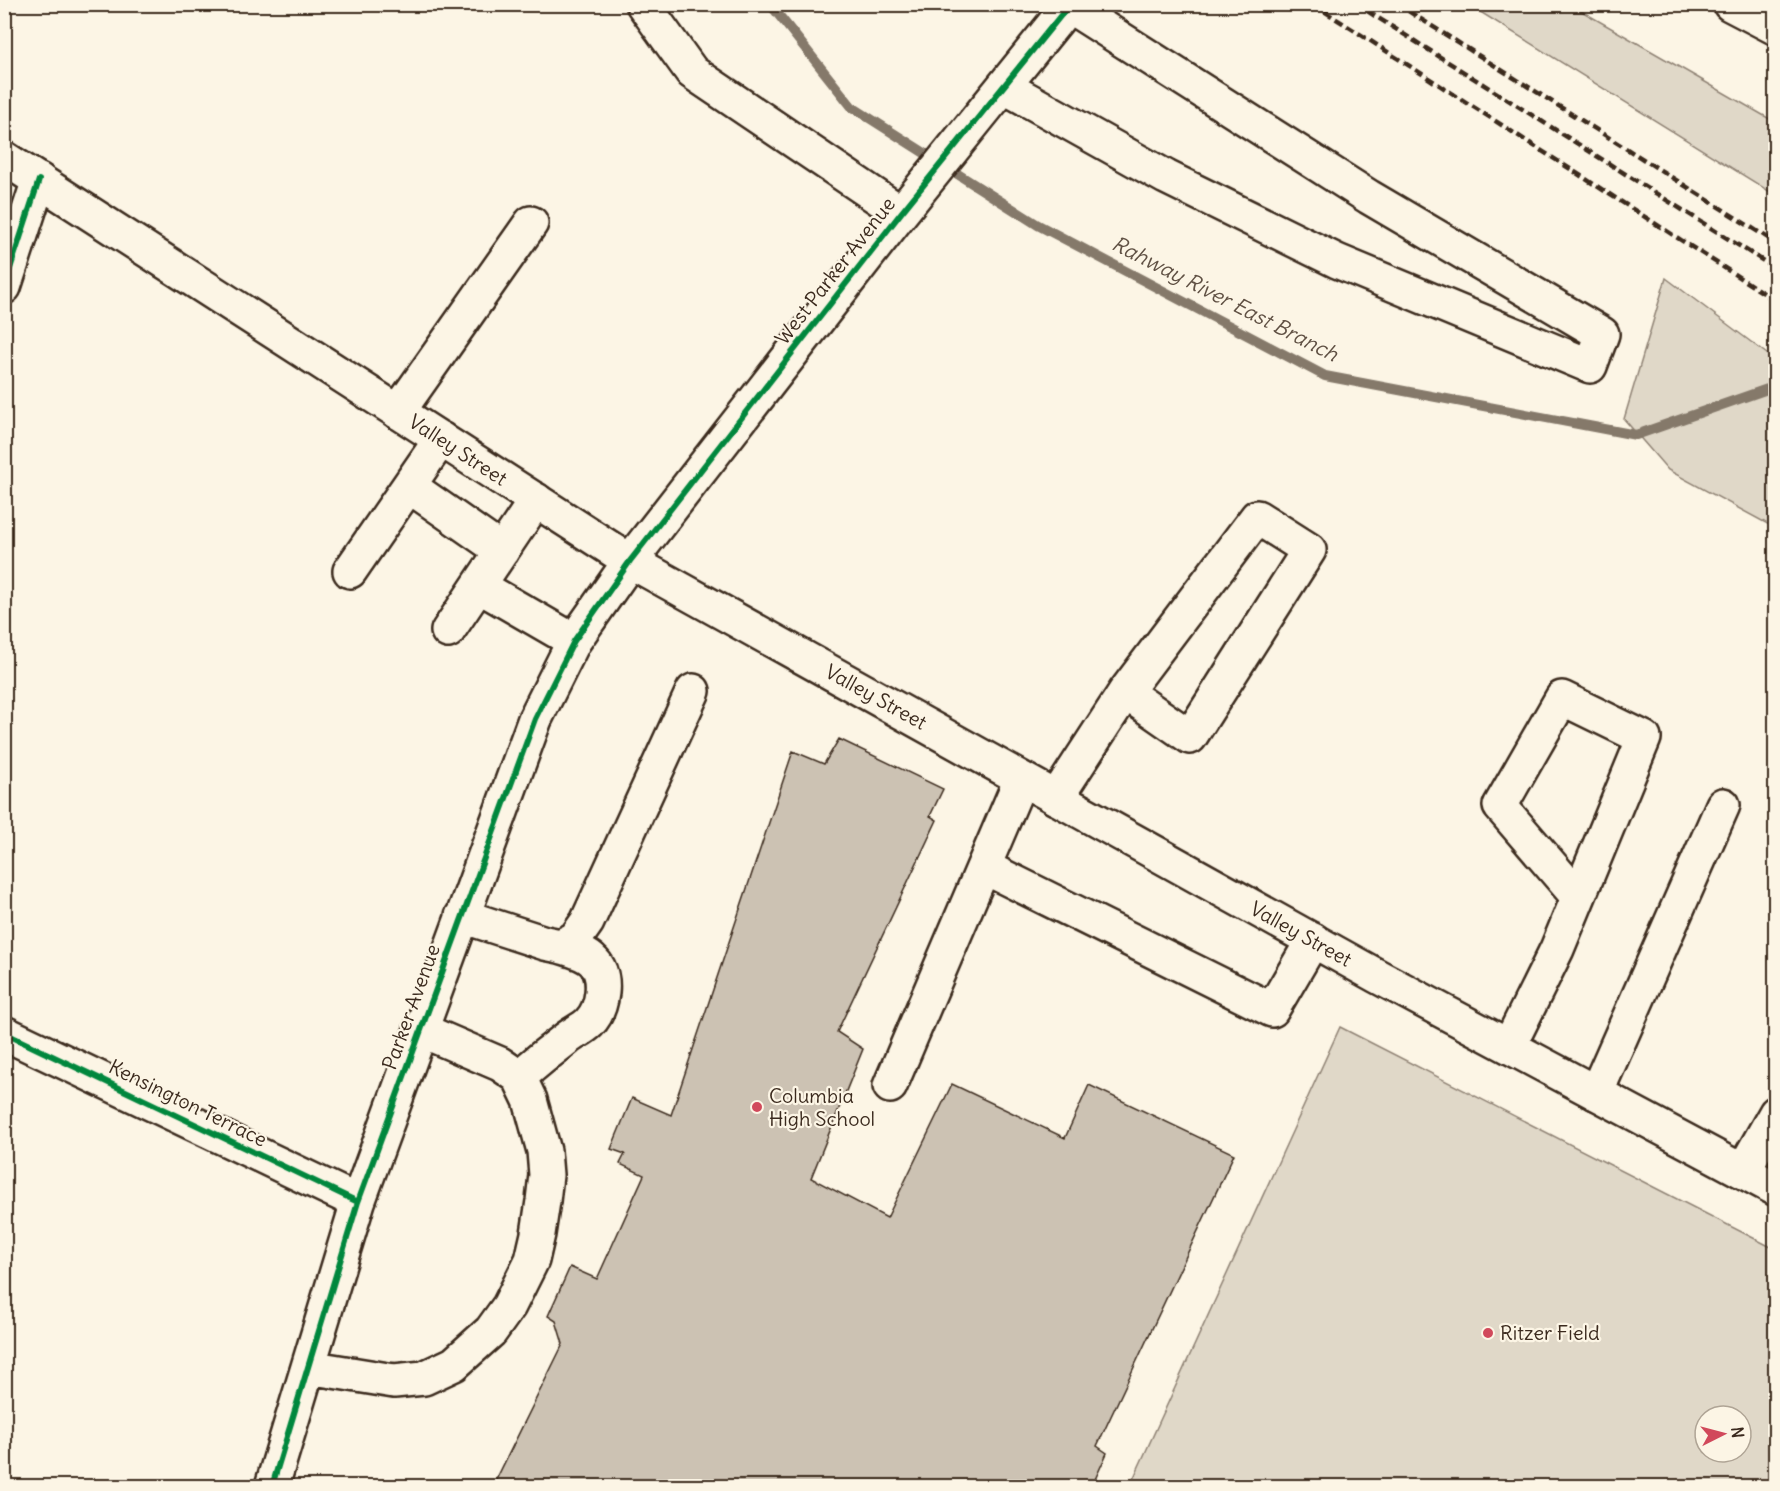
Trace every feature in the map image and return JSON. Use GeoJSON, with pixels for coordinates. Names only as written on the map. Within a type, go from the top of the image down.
{"type":"FeatureCollection","features":[{"type":"Feature","properties":{"kind":"street"},"geometry":{"type":"LineString","coordinates":[[643,4],[692,72],[901,213]]}},
{"type":"Feature","properties":{"kind":"street"},"geometry":{"type":"LineString","coordinates":[[1730,4],[1776,28]]}},
{"type":"Feature","properties":{"kind":"street"},"geometry":{"type":"LineString","coordinates":[[1005,87],[1166,177],[1337,261],[1590,366],[1602,334],[1369,197],[1070,5]]}},
{"type":"Feature","properties":{"kind":"street","name":"West Parker Avenue"},"geometry":{"type":"LineString","coordinates":[[630,561],[901,213],[1070,5]]}},
{"type":"Feature","properties":{"kind":"street","name":"Valley Street"},"geometry":{"type":"LineString","coordinates":[[4,158],[630,561],[1313,940],[1776,1189]]}},
{"type":"Feature","properties":{"kind":"street"},"geometry":{"type":"LineString","coordinates":[[4,287],[39,180]]}},
{"type":"Feature","properties":{"kind":"street"},"geometry":{"type":"LineString","coordinates":[[398,411],[531,222]]}},
{"type":"Feature","properties":{"kind":"street"},"geometry":{"type":"LineString","coordinates":[[350,571],[441,439]]}},
{"type":"Feature","properties":{"kind":"street"},"geometry":{"type":"LineString","coordinates":[[409,486],[502,551]]}},
{"type":"Feature","properties":{"kind":"street"},"geometry":{"type":"LineString","coordinates":[[448,631],[536,500]]}},
{"type":"Feature","properties":{"kind":"street"},"geometry":{"type":"LineString","coordinates":[[1056,798],[1125,692],[1257,517],[1309,550],[1190,737],[1125,692]]}},
{"type":"Feature","properties":{"kind":"street","name":"Parker Avenue"},"geometry":{"type":"LineString","coordinates":[[272,1486],[358,1202],[535,719],[574,641],[630,561]]}},
{"type":"Feature","properties":{"kind":"street"},"geometry":{"type":"LineString","coordinates":[[479,586],[574,641]]}},
{"type":"Feature","properties":{"kind":"street"},"geometry":{"type":"LineString","coordinates":[[560,946],[575,939],[587,922],[693,691]]}},
{"type":"Feature","properties":{"kind":"street"},"geometry":{"type":"LineString","coordinates":[[1509,1046],[1557,949],[1644,738],[1563,698],[1500,806],[1578,897]]}},
{"type":"Feature","properties":{"kind":"street"},"geometry":{"type":"LineString","coordinates":[[890,1086],[1021,778]]}},
{"type":"Feature","properties":{"kind":"street"},"geometry":{"type":"LineString","coordinates":[[1596,1093],[1723,805]]}},
{"type":"Feature","properties":{"kind":"street"},"geometry":{"type":"LineString","coordinates":[[984,867],[1272,1010],[1313,940]]}},
{"type":"Feature","properties":{"kind":"street"},"geometry":{"type":"LineString","coordinates":[[462,916],[583,954],[594,962],[599,970],[602,984],[599,1005],[590,1022],[519,1077]]}},
{"type":"Feature","properties":{"kind":"street"},"geometry":{"type":"LineString","coordinates":[[308,1367],[394,1381],[424,1378],[454,1364],[491,1331],[509,1306],[532,1260],[545,1184],[544,1151],[530,1100],[519,1077],[500,1064],[421,1030]]}},
{"type":"Feature","properties":{"kind":"street","name":"Kensington Terrace"},"geometry":{"type":"LineString","coordinates":[[4,1033],[358,1202]]}},
{"type":"Feature","properties":{"kind":"street"},"geometry":{"type":"LineString","coordinates":[[1743,1171],[1776,1113]]}},
{"type":"Feature","properties":{"kind":"shaded area"},"geometry":{"type":"Polygon","coordinates":[[[1469,5],[1571,5],[1775,122],[1775,195],[1469,5]]]}},
{"type":"Feature","properties":{"kind":"shaded area"},"geometry":{"type":"Polygon","coordinates":[[[1666,278],[1775,360],[1775,528],[1668,470],[1624,419],[1666,278]]]}},
{"type":"Feature","properties":{"kind":"shaded area","name":"Ritzer Field"},"geometry":{"type":"Polygon","coordinates":[[[1340,1027],[1775,1249],[1775,1486],[1130,1486],[1340,1027]]]}},
{"type":"Feature","properties":{"kind":"building","name":"Columbia High School"},"geometry":{"type":"Polygon","coordinates":[[[839,739],[943,789],[930,816],[937,820],[837,1032],[863,1049],[811,1178],[887,1218],[952,1084],[1065,1138],[1089,1085],[1234,1154],[1097,1446],[1107,1453],[1092,1486],[493,1486],[563,1344],[556,1321],[548,1316],[570,1267],[597,1279],[644,1175],[620,1164],[625,1154],[611,1149],[632,1098],[671,1115],[793,751],[824,764],[839,739]]]}},
{"type":"Feature","properties":{"kind":"waterway","name":"Rahway River East Branch"},"geometry":{"type":"LineString","coordinates":[[770,4],[852,107],[1038,225],[1325,376],[1636,435],[1776,386]]}},
{"type":"Feature","properties":{"kind":"railway"},"geometry":{"type":"LineString","coordinates":[[1313,4],[1776,301]]}},
{"type":"Feature","properties":{"kind":"railway"},"geometry":{"type":"LineString","coordinates":[[1356,4],[1776,269]]}},
{"type":"Feature","properties":{"kind":"railway"},"geometry":{"type":"LineString","coordinates":[[1397,4],[1776,243]]}},
{"type":"Feature","properties":{"kind":"cycle path"},"geometry":{"type":"LineString","coordinates":[[272,1486],[358,1202],[535,719],[574,641],[630,561],[901,213],[1070,4]]}},
{"type":"Feature","properties":{"kind":"cycle path"},"geometry":{"type":"LineString","coordinates":[[4,287],[39,180]]}},
{"type":"Feature","properties":{"kind":"cycle path"},"geometry":{"type":"LineString","coordinates":[[4,1033],[358,1202]]}},
{"type":"Feature","properties":{"kind":"place","name":"Columbia High School"},"geometry":{"type":"Point","coordinates":[757,1107]}},
{"type":"Feature","properties":{"kind":"place","name":"Ritzer Field"},"geometry":{"type":"Point","coordinates":[1488,1333]}}]}
